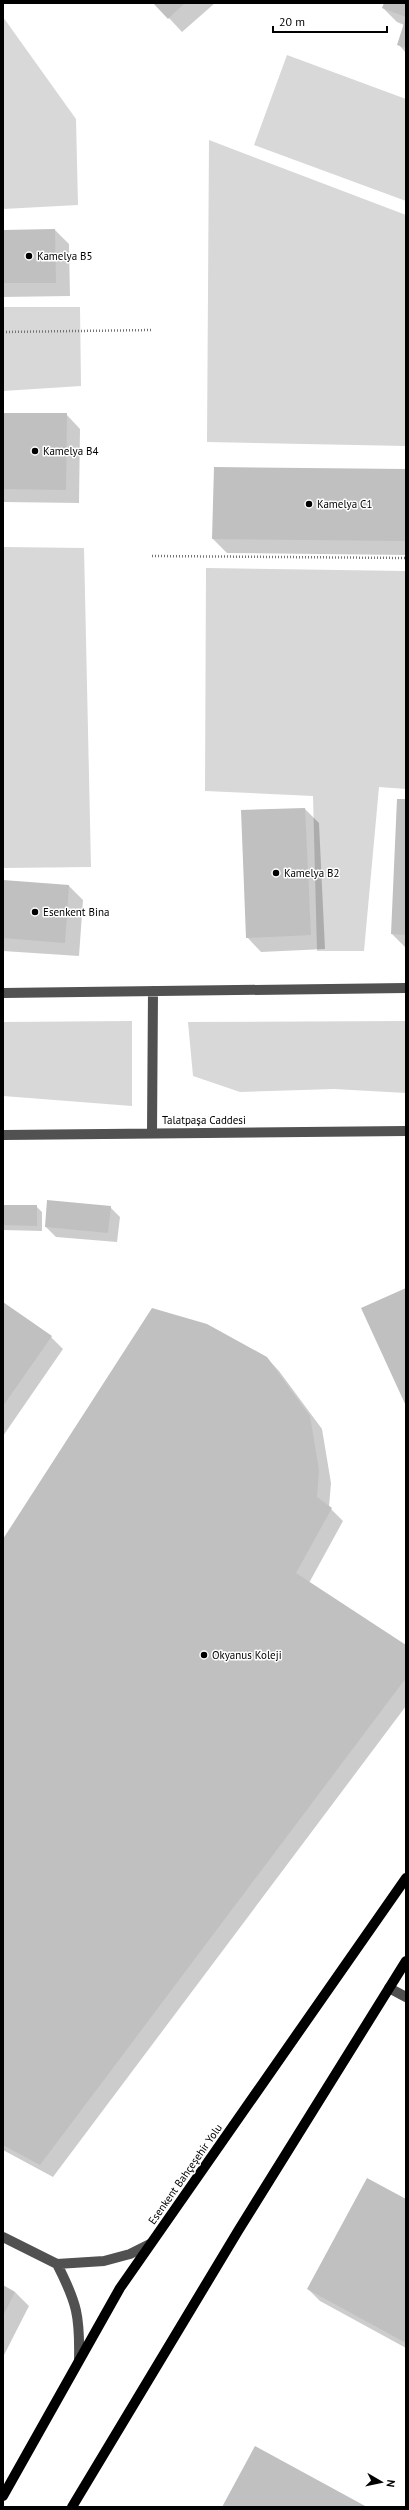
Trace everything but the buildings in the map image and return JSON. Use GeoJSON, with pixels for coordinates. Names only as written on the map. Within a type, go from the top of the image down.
{"type":"FeatureCollection","features":[{"type":"Feature","properties":{"kind":"main road","name":"Esenkent Bahçeşehir Yolu"},"geometry":{"type":"LineString","coordinates":[[3,2496],[120,2288],[406,1878]]}},
{"type":"Feature","properties":{"kind":"main road"},"geometry":{"type":"LineString","coordinates":[[72,2507],[238,2231],[406,1961]]}},
{"type":"Feature","properties":{"kind":"street"},"geometry":{"type":"LineString","coordinates":[[3,993],[406,988]]}},
{"type":"Feature","properties":{"kind":"street"},"geometry":{"type":"LineString","coordinates":[[152,1133],[154,991]]}},
{"type":"Feature","properties":{"kind":"street","name":"Talatpaşa Caddesi"},"geometry":{"type":"LineString","coordinates":[[3,1135],[406,1131]]}},
{"type":"Feature","properties":{"kind":"street"},"geometry":{"type":"LineString","coordinates":[[389,1988],[406,1997]]}},
{"type":"Feature","properties":{"kind":"street"},"geometry":{"type":"LineString","coordinates":[[3,2237],[57,2264],[104,2261],[130,2254],[150,2244]]}},
{"type":"Feature","properties":{"kind":"street"},"geometry":{"type":"LineString","coordinates":[[57,2264],[72,2294],[77,2309],[79,2360]]}},
{"type":"Feature","properties":{"kind":"path"},"geometry":{"type":"LineString","coordinates":[[3,332],[152,330]]}},
{"type":"Feature","properties":{"kind":"path"},"geometry":{"type":"LineString","coordinates":[[152,556],[406,558]]}},
{"type":"Feature","properties":{"kind":"shaded area"},"geometry":{"type":"Polygon","coordinates":[[[3,17],[76,119],[78,205],[3,209],[3,17]]]}},
{"type":"Feature","properties":{"kind":"shaded area"},"geometry":{"type":"Polygon","coordinates":[[[287,55],[406,99],[406,201],[254,145],[287,55]]]}},
{"type":"Feature","properties":{"kind":"shaded area"},"geometry":{"type":"Polygon","coordinates":[[[209,140],[406,215],[406,446],[207,442],[209,140]]]}},
{"type":"Feature","properties":{"kind":"shaded area"},"geometry":{"type":"Polygon","coordinates":[[[3,307],[80,307],[81,386],[3,391],[3,307]]]}},
{"type":"Feature","properties":{"kind":"shaded area"},"geometry":{"type":"Polygon","coordinates":[[[3,547],[84,548],[91,867],[3,868],[3,547]]]}},
{"type":"Feature","properties":{"kind":"shaded area"},"geometry":{"type":"Polygon","coordinates":[[[206,568],[406,571],[406,789],[379,787],[364,951],[317,951],[313,796],[205,791],[206,568]]]}},
{"type":"Feature","properties":{"kind":"shaded area"},"geometry":{"type":"Polygon","coordinates":[[[132,1021],[132,1106],[3,1096],[3,1022],[132,1021]]]}},
{"type":"Feature","properties":{"kind":"shaded area"},"geometry":{"type":"Polygon","coordinates":[[[406,1021],[406,1093],[334,1089],[240,1092],[193,1076],[188,1022],[406,1021]]]}},
{"type":"Feature","properties":{"kind":"place","name":"Kamelya B5"},"geometry":{"type":"Point","coordinates":[29,256]}},
{"type":"Feature","properties":{"kind":"place","name":"Kamelya B4"},"geometry":{"type":"Point","coordinates":[35,451]}},
{"type":"Feature","properties":{"kind":"place","name":"Kamelya C1"},"geometry":{"type":"Point","coordinates":[309,504]}},
{"type":"Feature","properties":{"kind":"place","name":"Kamelya B2"},"geometry":{"type":"Point","coordinates":[276,873]}},
{"type":"Feature","properties":{"kind":"place","name":"Esenkent Bina"},"geometry":{"type":"Point","coordinates":[35,912]}},
{"type":"Feature","properties":{"kind":"place","name":"Okyanus Koleji"},"geometry":{"type":"Point","coordinates":[204,1655]}}]}
